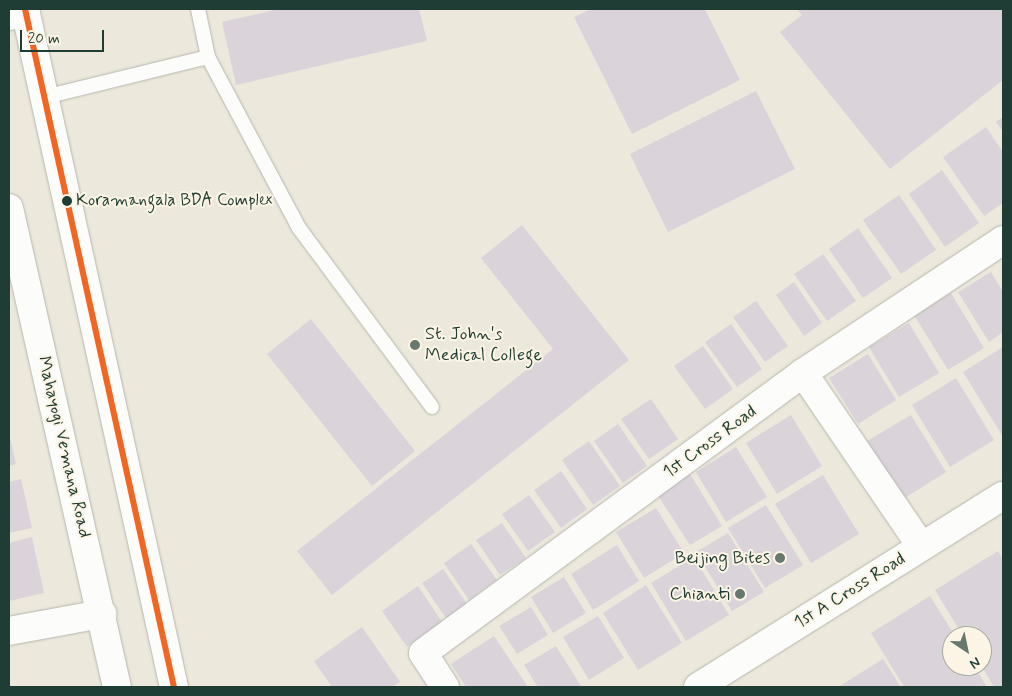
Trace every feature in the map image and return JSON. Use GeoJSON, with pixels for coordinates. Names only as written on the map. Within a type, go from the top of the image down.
{"type":"FeatureCollection","features":[{"type":"Feature","properties":{"kind":"street"},"geometry":{"type":"LineString","coordinates":[[20,12],[45,98],[174,687]]}},
{"type":"Feature","properties":{"kind":"street","name":"Mahayogi Vemana Road"},"geometry":{"type":"LineString","coordinates":[[9,208],[118,687]]}},
{"type":"Feature","properties":{"kind":"street","name":"1st Cross Road"},"geometry":{"type":"LineString","coordinates":[[445,687],[423,653],[803,373],[1003,240]]}},
{"type":"Feature","properties":{"kind":"street"},"geometry":{"type":"LineString","coordinates":[[803,373],[921,546]]}},
{"type":"Feature","properties":{"kind":"street","name":"1st A Cross Road"},"geometry":{"type":"LineString","coordinates":[[698,687],[1003,496]]}},
{"type":"Feature","properties":{"kind":"street"},"geometry":{"type":"LineString","coordinates":[[9,631],[102,614]]}},
{"type":"Feature","properties":{"kind":"lane"},"geometry":{"type":"LineString","coordinates":[[198,9],[208,57],[299,228],[432,407]]}},
{"type":"Feature","properties":{"kind":"lane"},"geometry":{"type":"LineString","coordinates":[[45,98],[208,57]]}},
{"type":"Feature","properties":{"kind":"building"},"geometry":{"type":"Polygon","coordinates":[[[279,9],[419,9],[427,41],[236,85],[222,22],[279,9]]]}},
{"type":"Feature","properties":{"kind":"building"},"geometry":{"type":"Polygon","coordinates":[[[591,9],[705,9],[740,80],[632,134],[574,17],[591,9]]]}},
{"type":"Feature","properties":{"kind":"building"},"geometry":{"type":"Polygon","coordinates":[[[797,9],[1003,9],[1003,80],[890,169],[780,32],[802,15],[797,9]]]}},
{"type":"Feature","properties":{"kind":"building"},"geometry":{"type":"Polygon","coordinates":[[[756,91],[795,169],[668,232],[630,154],[756,91]]]}},
{"type":"Feature","properties":{"kind":"building"},"geometry":{"type":"Polygon","coordinates":[[[1003,117],[1003,132],[996,122],[1003,117]]]}},
{"type":"Feature","properties":{"kind":"building"},"geometry":{"type":"Polygon","coordinates":[[[986,127],[1003,152],[1003,203],[984,216],[943,157],[986,127]]]}},
{"type":"Feature","properties":{"kind":"building"},"geometry":{"type":"Polygon","coordinates":[[[942,170],[979,223],[945,247],[909,194],[942,170]]]}},
{"type":"Feature","properties":{"kind":"building"},"geometry":{"type":"Polygon","coordinates":[[[899,195],[936,250],[901,274],[863,220],[899,195]]]}},
{"type":"Feature","properties":{"kind":"building"},"geometry":{"type":"Polygon","coordinates":[[[522,225],[629,360],[332,595],[297,551],[553,349],[481,258],[522,225]]]}},
{"type":"Feature","properties":{"kind":"building"},"geometry":{"type":"Polygon","coordinates":[[[858,228],[892,278],[863,298],[829,249],[858,228]]]}},
{"type":"Feature","properties":{"kind":"building"},"geometry":{"type":"Polygon","coordinates":[[[823,254],[856,301],[827,321],[794,274],[823,254]]]}},
{"type":"Feature","properties":{"kind":"building"},"geometry":{"type":"Polygon","coordinates":[[[991,272],[1003,292],[1003,332],[989,342],[958,292],[991,272]]]}},
{"type":"Feature","properties":{"kind":"building"},"geometry":{"type":"Polygon","coordinates":[[[794,282],[822,323],[804,336],[776,295],[794,282]]]}},
{"type":"Feature","properties":{"kind":"building"},"geometry":{"type":"Polygon","coordinates":[[[951,293],[984,348],[948,370],[914,315],[951,293]]]}},
{"type":"Feature","properties":{"kind":"building"},"geometry":{"type":"Polygon","coordinates":[[[756,301],[788,346],[765,362],[733,317],[756,301]]]}},
{"type":"Feature","properties":{"kind":"building"},"geometry":{"type":"Polygon","coordinates":[[[311,319],[415,451],[372,486],[267,354],[311,319]]]}},
{"type":"Feature","properties":{"kind":"building"},"geometry":{"type":"Polygon","coordinates":[[[909,323],[939,373],[899,397],[869,347],[909,323]]]}},
{"type":"Feature","properties":{"kind":"building"},"geometry":{"type":"Polygon","coordinates":[[[731,324],[762,369],[737,387],[705,342],[731,324]]]}},
{"type":"Feature","properties":{"kind":"building"},"geometry":{"type":"Polygon","coordinates":[[[703,346],[733,389],[705,409],[674,366],[703,346]]]}},
{"type":"Feature","properties":{"kind":"building"},"geometry":{"type":"Polygon","coordinates":[[[1003,347],[1003,437],[963,372],[1003,347]]]}},
{"type":"Feature","properties":{"kind":"building"},"geometry":{"type":"Polygon","coordinates":[[[868,354],[896,400],[858,424],[829,378],[868,354]]]}},
{"type":"Feature","properties":{"kind":"building"},"geometry":{"type":"Polygon","coordinates":[[[956,378],[994,440],[950,467],[912,405],[956,378]]]}},
{"type":"Feature","properties":{"kind":"building"},"geometry":{"type":"Polygon","coordinates":[[[651,399],[678,439],[649,459],[621,419],[651,399]]]}},
{"type":"Feature","properties":{"kind":"building"},"geometry":{"type":"Polygon","coordinates":[[[791,415],[822,466],[777,494],[746,443],[791,415]]]}},
{"type":"Feature","properties":{"kind":"building"},"geometry":{"type":"Polygon","coordinates":[[[911,415],[946,472],[903,499],[867,441],[911,415]]]}},
{"type":"Feature","properties":{"kind":"building"},"geometry":{"type":"Polygon","coordinates":[[[618,424],[647,466],[623,483],[594,441],[618,424]]]}},
{"type":"Feature","properties":{"kind":"building"},"geometry":{"type":"Polygon","coordinates":[[[9,433],[16,464],[9,466],[9,433]]]}},
{"type":"Feature","properties":{"kind":"building"},"geometry":{"type":"Polygon","coordinates":[[[589,441],[620,486],[593,505],[562,460],[589,441]]]}},
{"type":"Feature","properties":{"kind":"building"},"geometry":{"type":"Polygon","coordinates":[[[736,447],[767,497],[726,522],[696,472],[736,447]]]}},
{"type":"Feature","properties":{"kind":"building"},"geometry":{"type":"Polygon","coordinates":[[[561,471],[587,509],[561,528],[534,490],[561,471]]]}},
{"type":"Feature","properties":{"kind":"building"},"geometry":{"type":"Polygon","coordinates":[[[690,474],[722,526],[690,545],[657,494],[690,474]]]}},
{"type":"Feature","properties":{"kind":"building"},"geometry":{"type":"Polygon","coordinates":[[[823,475],[859,534],[811,563],[775,504],[823,475]]]}},
{"type":"Feature","properties":{"kind":"building"},"geometry":{"type":"Polygon","coordinates":[[[21,479],[32,528],[9,533],[9,482],[21,479]]]}},
{"type":"Feature","properties":{"kind":"building"},"geometry":{"type":"Polygon","coordinates":[[[529,495],[555,532],[528,551],[502,514],[529,495]]]}},
{"type":"Feature","properties":{"kind":"building"},"geometry":{"type":"Polygon","coordinates":[[[766,505],[803,565],[765,588],[728,528],[766,505]]]}},
{"type":"Feature","properties":{"kind":"building"},"geometry":{"type":"Polygon","coordinates":[[[656,508],[684,553],[644,578],[616,532],[656,508]]]}},
{"type":"Feature","properties":{"kind":"building"},"geometry":{"type":"Polygon","coordinates":[[[502,523],[526,558],[500,575],[476,540],[502,523]]]}},
{"type":"Feature","properties":{"kind":"building"},"geometry":{"type":"Polygon","coordinates":[[[728,533],[764,592],[732,611],[696,552],[728,533]]]}},
{"type":"Feature","properties":{"kind":"building"},"geometry":{"type":"Polygon","coordinates":[[[32,537],[44,593],[9,601],[9,543],[32,537]]]}},
{"type":"Feature","properties":{"kind":"building"},"geometry":{"type":"Polygon","coordinates":[[[471,544],[497,580],[469,600],[444,563],[471,544]]]}},
{"type":"Feature","properties":{"kind":"building"},"geometry":{"type":"Polygon","coordinates":[[[617,545],[639,581],[593,610],[571,574],[617,545]]]}},
{"type":"Feature","properties":{"kind":"building"},"geometry":{"type":"Polygon","coordinates":[[[998,551],[1003,560],[1003,686],[994,687],[987,676],[992,676],[992,626],[957,626],[935,590],[998,551]]]}},
{"type":"Feature","properties":{"kind":"building"},"geometry":{"type":"Polygon","coordinates":[[[694,557],[729,615],[686,641],[651,583],[694,557]]]}},
{"type":"Feature","properties":{"kind":"building"},"geometry":{"type":"Polygon","coordinates":[[[443,569],[467,604],[446,618],[422,583],[443,569]]]}},
{"type":"Feature","properties":{"kind":"building"},"geometry":{"type":"Polygon","coordinates":[[[564,577],[586,613],[553,633],[531,597],[564,577]]]}},
{"type":"Feature","properties":{"kind":"building"},"geometry":{"type":"Polygon","coordinates":[[[646,585],[682,643],[638,670],[603,613],[646,585]]]}},
{"type":"Feature","properties":{"kind":"building"},"geometry":{"type":"Polygon","coordinates":[[[418,586],[442,622],[407,647],[382,611],[418,586]]]}},
{"type":"Feature","properties":{"kind":"building"},"geometry":{"type":"Polygon","coordinates":[[[930,596],[949,626],[942,626],[942,676],[980,676],[987,687],[904,687],[871,633],[930,596]]]}},
{"type":"Feature","properties":{"kind":"building"},"geometry":{"type":"Polygon","coordinates":[[[531,607],[548,635],[517,654],[499,626],[531,607]]]}},
{"type":"Feature","properties":{"kind":"building"},"geometry":{"type":"Polygon","coordinates":[[[598,616],[624,658],[589,680],[563,637],[598,616]]]}},
{"type":"Feature","properties":{"kind":"building"},"geometry":{"type":"Polygon","coordinates":[[[362,627],[400,682],[392,687],[332,687],[314,661],[362,627]]]}},
{"type":"Feature","properties":{"kind":"building"},"geometry":{"type":"Polygon","coordinates":[[[494,636],[528,687],[466,687],[451,664],[494,636]]]}},
{"type":"Feature","properties":{"kind":"building"},"geometry":{"type":"Polygon","coordinates":[[[556,646],[581,686],[538,687],[524,665],[556,646]]]}},
{"type":"Feature","properties":{"kind":"building"},"geometry":{"type":"Polygon","coordinates":[[[883,659],[901,687],[838,687],[883,659]]]}},
{"type":"Feature","properties":{"kind":"transit line"},"geometry":{"type":"LineString","coordinates":[[25,9],[174,687]]}},
{"type":"Feature","properties":{"kind":"place","name":"Koramangala BDA Complex"},"geometry":{"type":"Point","coordinates":[67,201]}},
{"type":"Feature","properties":{"kind":"place","name":"St. John's Medical College"},"geometry":{"type":"Point","coordinates":[415,345]}},
{"type":"Feature","properties":{"kind":"place","name":"Beijing Bites"},"geometry":{"type":"Point","coordinates":[780,558]}},
{"type":"Feature","properties":{"kind":"place","name":"Chianti"},"geometry":{"type":"Point","coordinates":[740,594]}}]}
